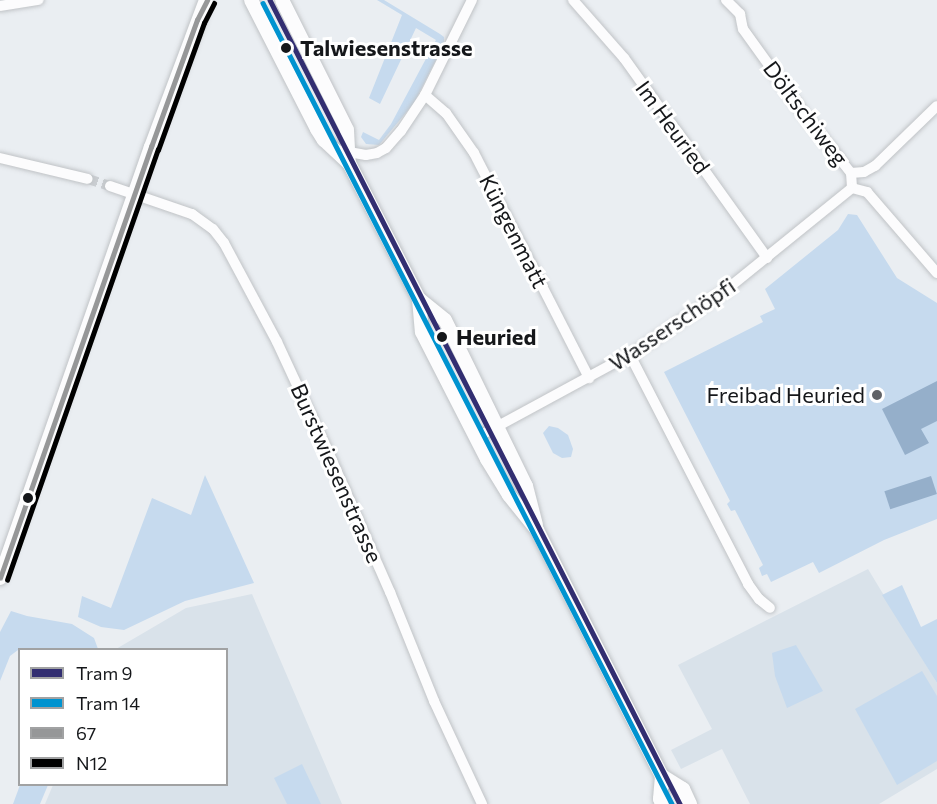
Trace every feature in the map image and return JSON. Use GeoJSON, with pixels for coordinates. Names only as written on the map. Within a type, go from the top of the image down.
{"type":"FeatureCollection","features":[{"type":"Feature","properties":{"kind":"main road"},"geometry":{"type":"LineString","coordinates":[[0,578],[205,0]]}},
{"type":"Feature","properties":{"kind":"main road"},"geometry":{"type":"LineString","coordinates":[[251,0],[317,129],[324,140],[349,157]]}},
{"type":"Feature","properties":{"kind":"main road"},"geometry":{"type":"LineString","coordinates":[[282,0],[347,130],[349,157],[419,299],[422,332],[476,438],[509,495],[537,530],[662,776],[682,789],[690,804]]}},
{"type":"Feature","properties":{"kind":"main road"},"geometry":{"type":"LineString","coordinates":[[419,299],[445,320],[526,486],[537,530]]}},
{"type":"Feature","properties":{"kind":"main road"},"geometry":{"type":"LineString","coordinates":[[662,776],[660,799],[662,804]]}},
{"type":"Feature","properties":{"kind":"street"},"geometry":{"type":"LineString","coordinates":[[0,6],[38,0]]}},
{"type":"Feature","properties":{"kind":"street"},"geometry":{"type":"LineString","coordinates":[[349,157],[372,155],[387,148],[425,95],[472,0]]}},
{"type":"Feature","properties":{"kind":"street","name":"Im Heuried"},"geometry":{"type":"LineString","coordinates":[[573,0],[624,58],[767,258]]}},
{"type":"Feature","properties":{"kind":"street","name":"Döltschiweg"},"geometry":{"type":"LineString","coordinates":[[726,0],[740,14],[743,29],[848,171],[852,188],[867,192],[937,273]]}},
{"type":"Feature","properties":{"kind":"street","name":"Küngenmatt"},"geometry":{"type":"LineString","coordinates":[[425,95],[446,113],[474,153],[589,378]]}},
{"type":"Feature","properties":{"kind":"street"},"geometry":{"type":"LineString","coordinates":[[848,171],[864,172],[875,166],[937,106]]}},
{"type":"Feature","properties":{"kind":"street"},"geometry":{"type":"LineString","coordinates":[[0,158],[88,179]]}},
{"type":"Feature","properties":{"kind":"street","name":"Burstwiesenstrasse"},"geometry":{"type":"LineString","coordinates":[[110,186],[192,214],[206,223],[224,243],[277,342],[367,538],[430,693],[482,804]]}},
{"type":"Feature","properties":{"kind":"street","name":"Wasserschöpfi"},"geometry":{"type":"LineString","coordinates":[[476,438],[630,355],[703,307],[852,188]]}},
{"type":"Feature","properties":{"kind":"street"},"geometry":{"type":"LineString","coordinates":[[630,355],[748,584],[759,599],[770,608]]}},
{"type":"Feature","properties":{"kind":"shaded area"},"geometry":{"type":"Polygon","coordinates":[[[377,0],[384,0],[444,37],[444,44],[414,103],[379,145],[366,144],[361,137],[363,132],[379,140],[391,124],[436,40],[416,28],[380,104],[369,98],[402,15],[377,0]]]}},
{"type":"Feature","properties":{"kind":"shaded area"},"geometry":{"type":"Polygon","coordinates":[[[848,214],[857,215],[897,278],[937,303],[937,519],[884,540],[819,573],[813,562],[771,582],[767,574],[762,576],[759,568],[763,565],[735,510],[731,511],[727,504],[730,501],[664,372],[763,322],[760,316],[775,309],[765,289],[838,230],[848,214]]]}},
{"type":"Feature","properties":{"kind":"shaded area"},"geometry":{"type":"Polygon","coordinates":[[[937,381],[937,421],[921,429],[929,443],[905,455],[882,409],[937,381]]]}},
{"type":"Feature","properties":{"kind":"shaded area"},"geometry":{"type":"Polygon","coordinates":[[[549,426],[558,428],[568,435],[573,449],[571,457],[562,458],[553,453],[543,433],[549,426]]]}},
{"type":"Feature","properties":{"kind":"shaded area"},"geometry":{"type":"Polygon","coordinates":[[[205,475],[254,583],[185,601],[124,630],[101,627],[78,617],[82,596],[111,608],[152,498],[191,515],[205,475]]]}},
{"type":"Feature","properties":{"kind":"shaded area"},"geometry":{"type":"Polygon","coordinates":[[[931,476],[937,494],[890,509],[884,491],[931,476]]]}},
{"type":"Feature","properties":{"kind":"shaded area"},"geometry":{"type":"Polygon","coordinates":[[[868,569],[937,683],[937,769],[879,804],[750,804],[722,749],[681,769],[671,750],[712,729],[678,665],[868,569]]]}},
{"type":"Feature","properties":{"kind":"shaded area"},"geometry":{"type":"Polygon","coordinates":[[[902,585],[921,627],[937,619],[937,683],[882,595],[902,585]]]}},
{"type":"Feature","properties":{"kind":"shaded area"},"geometry":{"type":"Polygon","coordinates":[[[252,594],[342,804],[45,804],[53,786],[228,786],[228,648],[118,648],[186,608],[252,594]]]}},
{"type":"Feature","properties":{"kind":"shaded area"},"geometry":{"type":"Polygon","coordinates":[[[11,611],[72,624],[94,638],[98,648],[18,648],[10,656],[0,681],[0,632],[11,611]]]}},
{"type":"Feature","properties":{"kind":"shaded area"},"geometry":{"type":"Polygon","coordinates":[[[796,645],[823,691],[787,708],[775,676],[772,653],[796,645]]]}},
{"type":"Feature","properties":{"kind":"shaded area"},"geometry":{"type":"Polygon","coordinates":[[[922,671],[937,696],[937,761],[897,785],[855,709],[922,671]]]}},
{"type":"Feature","properties":{"kind":"shaded area"},"geometry":{"type":"Polygon","coordinates":[[[302,764],[321,804],[287,804],[274,778],[302,764]]]}},
{"type":"Feature","properties":{"kind":"shaded area"},"geometry":{"type":"Polygon","coordinates":[[[20,786],[48,786],[40,804],[13,804],[20,786]]]}},
{"type":"Feature","properties":{"kind":"tunnel"},"geometry":{"type":"LineString","coordinates":[[88,179],[110,186]]}},
{"type":"Feature","properties":{"kind":"tram line","name":"9"},"geometry":{"type":"LineString","coordinates":[[270,0],[680,804]]}},
{"type":"Feature","properties":{"kind":"tram line","name":"14"},"geometry":{"type":"LineString","coordinates":[[263,3],[672,804]]}},
{"type":"Feature","properties":{"kind":"transit line","name":"67"},"geometry":{"type":"LineString","coordinates":[[0,578],[151,147],[197,20],[207,0]]}},
{"type":"Feature","properties":{"kind":"transit line","name":"N12"},"geometry":{"type":"LineString","coordinates":[[7,580],[158,150],[204,23],[214,3]]}},
{"type":"Feature","properties":{"kind":"place","name":"Talwiesenstrasse"},"geometry":{"type":"Point","coordinates":[286,48]}},
{"type":"Feature","properties":{"kind":"place","name":"Heuried"},"geometry":{"type":"Point","coordinates":[442,337]}},
{"type":"Feature","properties":{"kind":"place","name":"Freibad Heuried"},"geometry":{"type":"Point","coordinates":[877,395]}}]}
